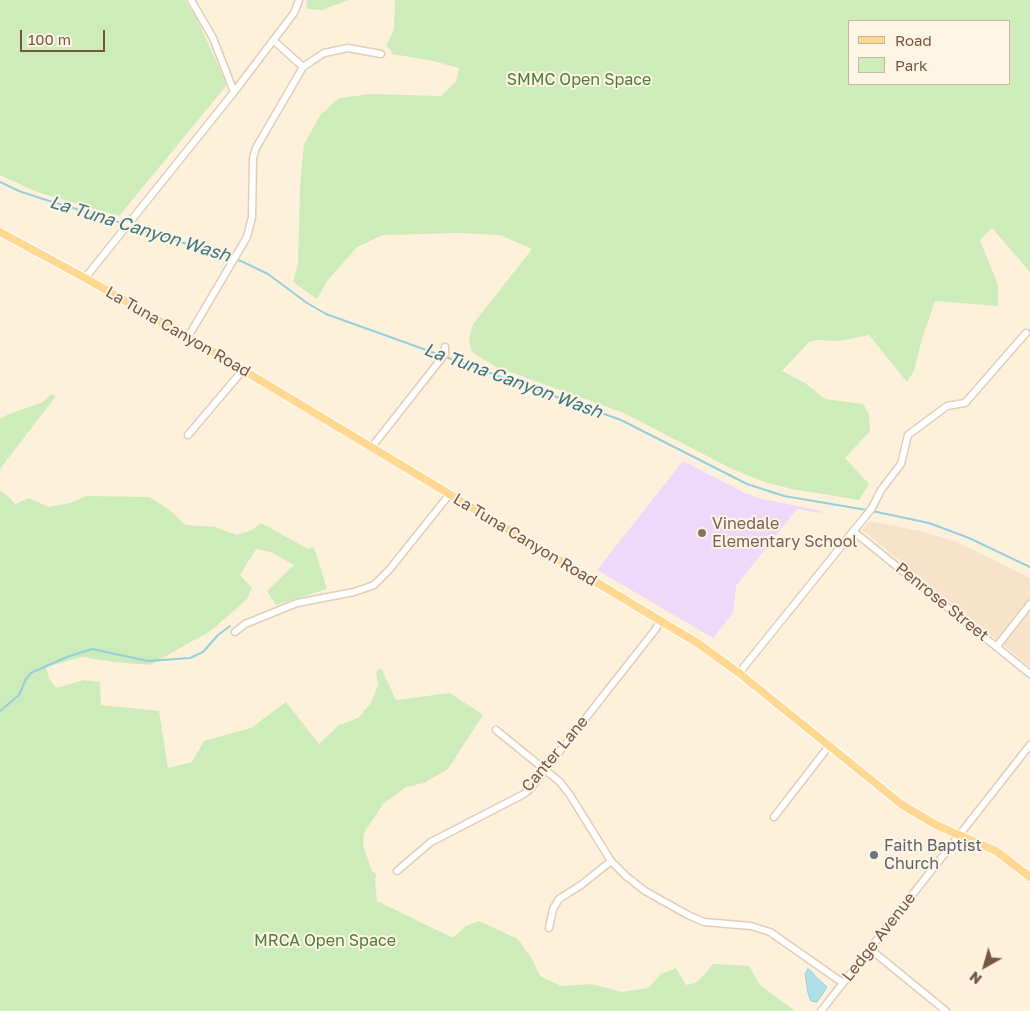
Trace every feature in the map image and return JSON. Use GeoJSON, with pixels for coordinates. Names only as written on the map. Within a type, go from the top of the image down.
{"type":"FeatureCollection","features":[{"type":"Feature","properties":{"kind":"main road","name":"La Tuna Canyon Road"},"geometry":{"type":"LineString","coordinates":[[0,232],[188,337],[704,648],[901,804],[930,822],[996,851],[1030,877]]}},
{"type":"Feature","properties":{"kind":"street"},"geometry":{"type":"LineString","coordinates":[[191,0],[213,38],[234,92]]}},
{"type":"Feature","properties":{"kind":"street"},"geometry":{"type":"LineString","coordinates":[[85,278],[234,92],[294,13],[299,0]]}},
{"type":"Feature","properties":{"kind":"street"},"geometry":{"type":"LineString","coordinates":[[274,40],[303,67]]}},
{"type":"Feature","properties":{"kind":"street"},"geometry":{"type":"LineString","coordinates":[[188,337],[250,228],[256,148],[303,67],[324,53],[348,48],[381,54]]}},
{"type":"Feature","properties":{"kind":"street"},"geometry":{"type":"LineString","coordinates":[[739,674],[870,511],[881,490],[901,464],[908,435],[947,406],[965,403],[1026,333]]}},
{"type":"Feature","properties":{"kind":"street"},"geometry":{"type":"LineString","coordinates":[[371,448],[444,353]]}},
{"type":"Feature","properties":{"kind":"street"},"geometry":{"type":"LineString","coordinates":[[188,435],[243,370]]}},
{"type":"Feature","properties":{"kind":"street"},"geometry":{"type":"LineString","coordinates":[[235,632],[245,624],[297,603],[354,592],[374,585],[389,570],[449,495]]}},
{"type":"Feature","properties":{"kind":"street","name":"Penrose Street"},"geometry":{"type":"LineString","coordinates":[[853,531],[1030,674]]}},
{"type":"Feature","properties":{"kind":"street"},"geometry":{"type":"LineString","coordinates":[[997,646],[1030,604]]}},
{"type":"Feature","properties":{"kind":"street","name":"Canter Lane"},"geometry":{"type":"LineString","coordinates":[[397,871],[431,842],[524,794],[546,770],[656,630],[660,622]]}},
{"type":"Feature","properties":{"kind":"street"},"geometry":{"type":"LineString","coordinates":[[496,730],[560,782],[612,861],[626,876],[645,891],[688,915],[707,922],[750,926],[770,932],[844,983]]}},
{"type":"Feature","properties":{"kind":"street","name":"Ledge Avenue"},"geometry":{"type":"LineString","coordinates":[[821,1011],[1030,745]]}},
{"type":"Feature","properties":{"kind":"street"},"geometry":{"type":"LineString","coordinates":[[774,816],[829,746]]}},
{"type":"Feature","properties":{"kind":"street"},"geometry":{"type":"LineString","coordinates":[[550,928],[553,909],[559,899],[586,882],[612,861]]}},
{"type":"Feature","properties":{"kind":"street"},"geometry":{"type":"LineString","coordinates":[[870,949],[946,1011]]}},
{"type":"Feature","properties":{"kind":"shaded area","name":"Vinedale Elementary School"},"geometry":{"type":"Polygon","coordinates":[[[683,461],[758,498],[821,511],[821,513],[797,509],[736,586],[733,613],[713,638],[597,570],[683,461]]]}},
{"type":"Feature","properties":{"kind":"shaded area"},"geometry":{"type":"Polygon","coordinates":[[[870,521],[921,531],[957,542],[1030,578],[1030,667],[862,530],[870,521]]]}},
{"type":"Feature","properties":{"kind":"green space"},"geometry":{"type":"Polygon","coordinates":[[[0,0],[185,0],[197,19],[227,85],[119,216],[37,192],[0,175],[0,0]]]}},
{"type":"Feature","properties":{"kind":"green space"},"geometry":{"type":"Polygon","coordinates":[[[306,0],[349,0],[322,10],[307,9],[306,0]]]}},
{"type":"Feature","properties":{"kind":"green space","name":"SMMC Open Space"},"geometry":{"type":"Polygon","coordinates":[[[395,0],[1030,0],[1030,272],[992,228],[980,240],[998,285],[998,306],[935,301],[922,339],[914,371],[907,382],[869,335],[839,341],[817,340],[809,342],[782,371],[805,383],[825,399],[863,404],[869,414],[870,431],[845,458],[869,484],[859,500],[792,489],[764,482],[732,469],[624,413],[496,367],[472,352],[469,340],[473,324],[532,249],[500,235],[457,233],[383,235],[357,247],[327,281],[317,299],[293,282],[298,264],[300,187],[304,144],[321,114],[339,98],[371,94],[441,96],[456,82],[459,68],[429,60],[392,54],[386,46],[394,29],[395,0]]]}},
{"type":"Feature","properties":{"kind":"green space"},"geometry":{"type":"Polygon","coordinates":[[[51,394],[56,396],[0,469],[0,419],[43,402],[51,394]]]}},
{"type":"Feature","properties":{"kind":"green space","name":"MRCA Open Space"},"geometry":{"type":"Polygon","coordinates":[[[0,491],[15,504],[29,498],[49,507],[70,503],[86,496],[149,497],[167,508],[186,525],[215,527],[237,535],[252,530],[261,523],[308,549],[314,547],[327,589],[276,605],[267,591],[294,565],[271,552],[256,549],[240,575],[252,588],[247,599],[212,630],[150,665],[82,657],[46,667],[49,678],[56,688],[84,680],[100,682],[101,705],[159,711],[168,768],[192,762],[204,741],[251,728],[286,702],[319,744],[339,725],[358,718],[371,703],[378,685],[376,672],[381,668],[396,700],[450,693],[483,715],[448,769],[424,783],[406,787],[383,804],[364,833],[363,845],[372,871],[377,875],[375,879],[377,901],[451,937],[454,937],[466,926],[479,921],[518,939],[532,959],[540,976],[561,986],[592,984],[621,992],[648,988],[661,974],[676,968],[686,985],[695,983],[713,964],[749,966],[760,985],[795,1011],[0,1011],[0,491]]]}},
{"type":"Feature","properties":{"kind":"water"},"geometry":{"type":"Polygon","coordinates":[[[808,969],[827,987],[817,1002],[811,1001],[808,993],[805,974],[808,969]]]}},
{"type":"Feature","properties":{"kind":"waterway","name":"La Tuna Canyon Wash"},"geometry":{"type":"LineString","coordinates":[[0,182],[19,191],[125,224]]}},
{"type":"Feature","properties":{"kind":"waterway","name":"La Tuna Canyon Wash"},"geometry":{"type":"LineString","coordinates":[[130,226],[241,261],[268,274],[307,303],[326,314],[621,420],[747,484],[784,496],[867,510]]}},
{"type":"Feature","properties":{"kind":"waterway","name":"La Tuna Canyon Wash"},"geometry":{"type":"LineString","coordinates":[[872,511],[929,523],[969,538],[1030,567]]}},
{"type":"Feature","properties":{"kind":"waterway"},"geometry":{"type":"LineString","coordinates":[[0,711],[19,695],[26,679],[31,673],[67,657],[92,649],[148,661],[190,658],[203,652],[218,635],[230,626]]}},
{"type":"Feature","properties":{"kind":"place","name":"Vinedale Elementary School"},"geometry":{"type":"Point","coordinates":[702,533]}},
{"type":"Feature","properties":{"kind":"place","name":"Faith Baptist Church"},"geometry":{"type":"Point","coordinates":[874,855]}}]}
